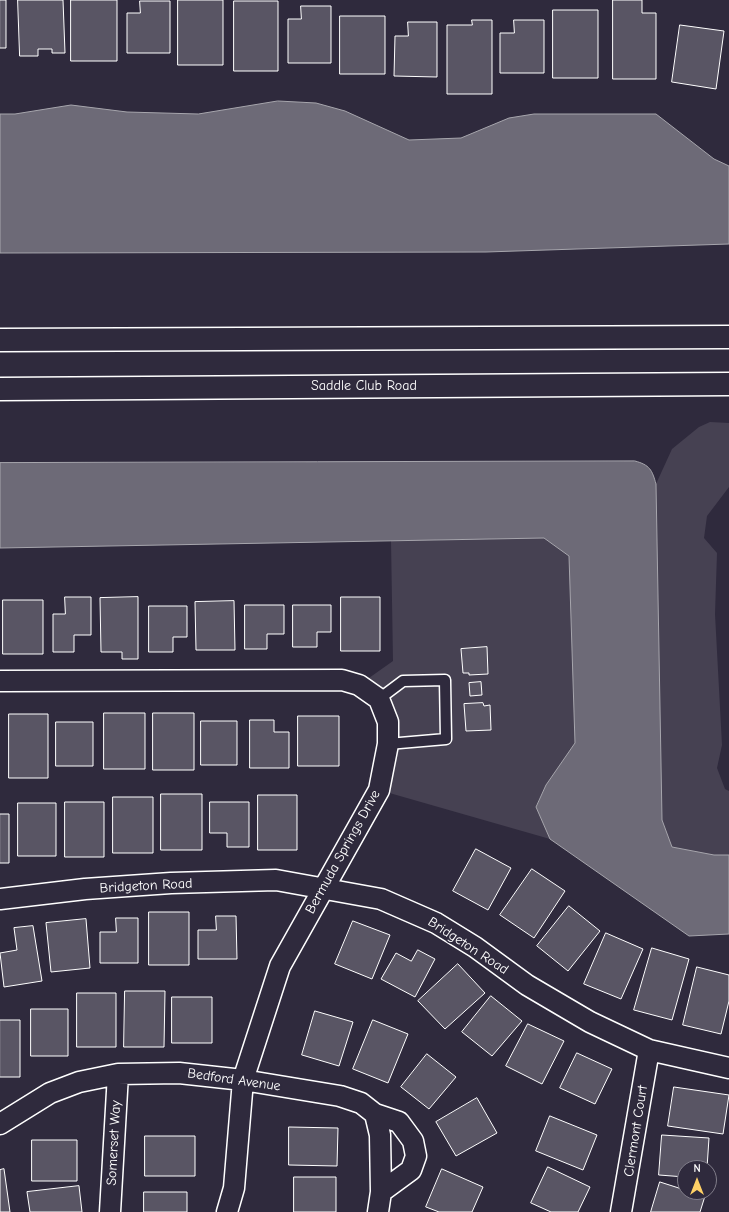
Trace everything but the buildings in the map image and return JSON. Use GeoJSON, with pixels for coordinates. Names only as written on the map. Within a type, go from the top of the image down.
{"type":"FeatureCollection","features":[{"type":"Feature","properties":{"kind":"street"},"geometry":{"type":"LineString","coordinates":[[0,340],[729,337]]}},
{"type":"Feature","properties":{"kind":"street","name":"Saddle Club Road"},"geometry":{"type":"LineString","coordinates":[[0,389],[729,384]]}},
{"type":"Feature","properties":{"kind":"street"},"geometry":{"type":"LineString","coordinates":[[0,681],[342,680],[360,685],[379,698]]}},
{"type":"Feature","properties":{"kind":"street","name":"Bermuda Springs Drive"},"geometry":{"type":"LineString","coordinates":[[227,1212],[234,1188],[243,1080],[280,966],[379,790],[388,744],[388,722],[379,698]]}},
{"type":"Feature","properties":{"kind":"street","name":"Bridgeton Road"},"geometry":{"type":"LineString","coordinates":[[0,899],[85,889],[171,883],[276,880],[381,899],[436,923],[475,947],[533,989],[590,1022],[649,1050],[729,1068]]}},
{"type":"Feature","properties":{"kind":"street","name":"Clermont Court"},"geometry":{"type":"LineString","coordinates":[[621,1212],[649,1050]]}},
{"type":"Feature","properties":{"kind":"street","name":"Bedford Avenue"},"geometry":{"type":"LineString","coordinates":[[0,1124],[50,1093],[79,1082],[118,1074],[179,1073],[243,1080],[340,1096],[361,1103],[375,1114],[399,1122],[413,1141],[416,1156],[411,1170],[381,1192]]}},
{"type":"Feature","properties":{"kind":"street","name":"Somerset Way"},"geometry":{"type":"LineString","coordinates":[[110,1212],[118,1074]]}},
{"type":"Feature","properties":{"kind":"street"},"geometry":{"type":"LineString","coordinates":[[375,1114],[380,1135],[381,1192],[378,1212]]}},
{"type":"Feature","properties":{"kind":"street","name":"Bermuda Springs Drive"},"geometry":{"type":"LineString","coordinates":[[234,1188],[238,1212]]}},
{"type":"Feature","properties":{"kind":"street","name":"Bermuda Springs Drive"},"geometry":{"type":"LineString","coordinates":[[234,1188],[242,1212]]}},
{"type":"Feature","properties":{"kind":"lane"},"geometry":{"type":"LineString","coordinates":[[379,698],[402,681],[445,680],[446,739],[388,744]]}},
{"type":"Feature","properties":{"kind":"shaded area"},"geometry":{"type":"Polygon","coordinates":[[[278,101],[316,103],[345,111],[409,140],[461,138],[509,118],[534,114],[656,114],[714,159],[729,166],[729,244],[486,252],[0,253],[0,114],[15,114],[71,105],[127,112],[198,114],[278,101]]]}},
{"type":"Feature","properties":{"kind":"shaded area"},"geometry":{"type":"Polygon","coordinates":[[[710,422],[729,423],[729,487],[707,516],[704,538],[717,553],[715,614],[722,745],[717,768],[725,789],[729,791],[729,855],[714,855],[672,847],[662,820],[656,484],[672,449],[699,427],[710,422]]]}},
{"type":"Feature","properties":{"kind":"shaded area"},"geometry":{"type":"Polygon","coordinates":[[[635,461],[644,464],[650,469],[656,484],[662,820],[672,847],[714,855],[729,855],[729,934],[689,936],[550,839],[536,807],[546,785],[575,743],[569,556],[544,538],[0,548],[0,463],[635,461]]]}},
{"type":"Feature","properties":{"kind":"shaded area"},"geometry":{"type":"Polygon","coordinates":[[[544,538],[569,555],[575,743],[546,785],[536,806],[550,839],[379,790],[388,722],[359,685],[393,661],[391,541],[544,538]]]}}]}
